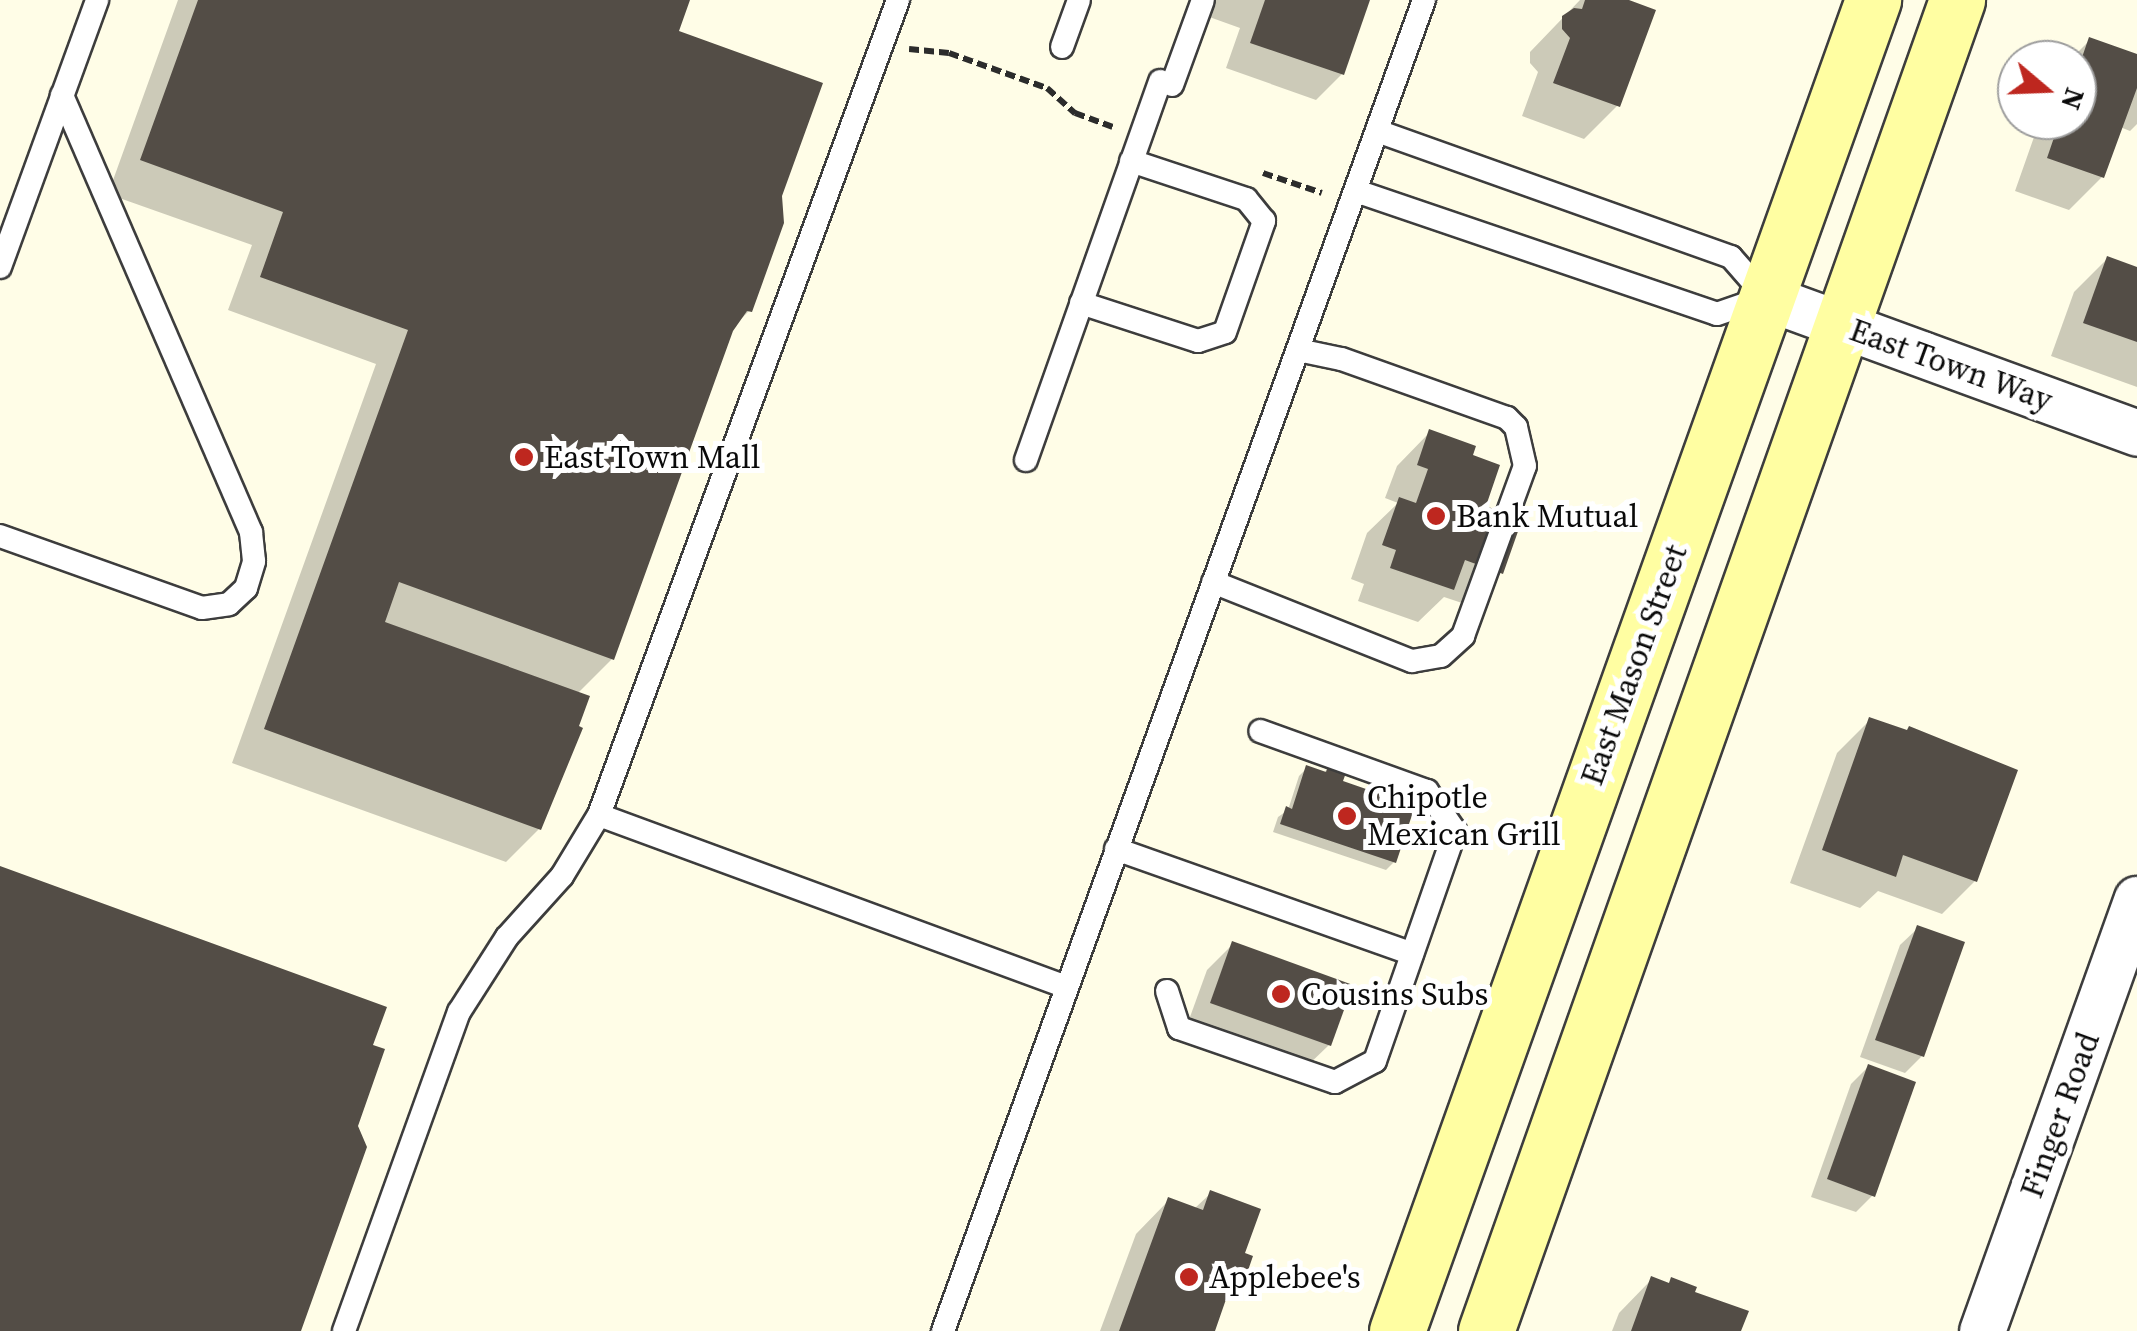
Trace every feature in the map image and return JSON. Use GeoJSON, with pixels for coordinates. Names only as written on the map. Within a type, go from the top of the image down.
{"type":"FeatureCollection","features":[{"type":"Feature","properties":{"kind":"main road","name":"East Mason Street"},"geometry":{"type":"LineString","coordinates":[[1396,1331],[1874,0]]}},
{"type":"Feature","properties":{"kind":"main road"},"geometry":{"type":"LineString","coordinates":[[1486,1331],[1957,0]]}},
{"type":"Feature","properties":{"kind":"street","name":"East Town Way"},"geometry":{"type":"LineString","coordinates":[[1766,297],[2137,432]]}},
{"type":"Feature","properties":{"kind":"street","name":"Finger Road"},"geometry":{"type":"LineString","coordinates":[[1982,1331],[2137,898]]}},
{"type":"Feature","properties":{"kind":"lane"},"geometry":{"type":"LineString","coordinates":[[0,266],[97,0]]}},
{"type":"Feature","properties":{"kind":"lane"},"geometry":{"type":"LineString","coordinates":[[344,1331],[460,1012],[507,937],[562,876],[599,814],[898,0]]}},
{"type":"Feature","properties":{"kind":"lane"},"geometry":{"type":"LineString","coordinates":[[1062,47],[1079,0]]}},
{"type":"Feature","properties":{"kind":"lane"},"geometry":{"type":"LineString","coordinates":[[1026,460],[1132,161],[1203,0]]}},
{"type":"Feature","properties":{"kind":"lane"},"geometry":{"type":"LineString","coordinates":[[942,1331],[1424,0]]}},
{"type":"Feature","properties":{"kind":"lane"},"geometry":{"type":"LineString","coordinates":[[0,536],[202,608],[229,604],[246,588],[254,562],[251,532],[62,95]]}},
{"type":"Feature","properties":{"kind":"lane"},"geometry":{"type":"LineString","coordinates":[[1356,191],[1717,314],[1766,297],[1731,257],[1377,131]]}},
{"type":"Feature","properties":{"kind":"lane"},"geometry":{"type":"LineString","coordinates":[[1081,303],[1198,341],[1225,332],[1264,221],[1246,199],[1132,161]]}},
{"type":"Feature","properties":{"kind":"lane"},"geometry":{"type":"LineString","coordinates":[[1213,582],[1412,662],[1428,661],[1454,648],[1476,602],[1525,466],[1516,427],[1507,418],[1341,360],[1298,350]]}},
{"type":"Feature","properties":{"kind":"lane"},"geometry":{"type":"LineString","coordinates":[[1168,991],[1179,1028],[1335,1082],[1374,1061],[1412,954],[1455,831],[1428,791],[1260,731]]}},
{"type":"Feature","properties":{"kind":"lane"},"geometry":{"type":"LineString","coordinates":[[599,814],[1066,986]]}},
{"type":"Feature","properties":{"kind":"lane"},"geometry":{"type":"LineString","coordinates":[[1116,849],[1412,954]]}},
{"type":"Feature","properties":{"kind":"building","name":"East Town Mall"},"geometry":{"type":"Polygon","coordinates":[[[198,0],[690,0],[679,31],[823,83],[782,196],[784,223],[752,312],[747,311],[733,331],[614,660],[399,582],[385,622],[590,696],[579,726],[583,728],[541,830],[264,729],[408,330],[260,277],[283,212],[140,160],[198,0]]]}},
{"type":"Feature","properties":{"kind":"building"},"geometry":{"type":"Polygon","coordinates":[[[1265,0],[1370,0],[1344,75],[1250,43],[1265,0]]]}},
{"type":"Feature","properties":{"kind":"building"},"geometry":{"type":"Polygon","coordinates":[[[1585,0],[1629,0],[1656,10],[1620,107],[1553,83],[1570,38],[1562,29],[1562,16],[1574,8],[1582,9],[1585,0]]]}},
{"type":"Feature","properties":{"kind":"building"},"geometry":{"type":"Polygon","coordinates":[[[2089,37],[2137,54],[2137,88],[2104,178],[2047,158],[2053,140],[2097,140],[2097,40],[2088,40],[2089,37]]]}},
{"type":"Feature","properties":{"kind":"building"},"geometry":{"type":"Polygon","coordinates":[[[2107,256],[2137,267],[2137,342],[2083,323],[2107,256]]]}},
{"type":"Feature","properties":{"kind":"building"},"geometry":{"type":"Polygon","coordinates":[[[1429,429],[1476,446],[1473,455],[1500,465],[1486,506],[1522,520],[1503,574],[1465,560],[1454,590],[1390,568],[1396,550],[1382,545],[1399,497],[1416,503],[1428,469],[1417,465],[1429,429]]]}},
{"type":"Feature","properties":{"kind":"building"},"geometry":{"type":"Polygon","coordinates":[[[1869,717],[1907,730],[1909,726],[2018,770],[1977,882],[1903,855],[1896,877],[1822,850],[1869,717]]]}},
{"type":"Feature","properties":{"kind":"building","name":"Chipotle Mexican Grill"},"geometry":{"type":"Polygon","coordinates":[[[1329,764],[1347,770],[1343,781],[1415,806],[1396,863],[1280,824],[1286,806],[1292,809],[1306,765],[1326,772],[1329,764]]]}},
{"type":"Feature","properties":{"kind":"building"},"geometry":{"type":"Polygon","coordinates":[[[0,866],[387,1007],[373,1045],[385,1049],[358,1126],[367,1147],[301,1331],[0,1331],[0,866]]]}},
{"type":"Feature","properties":{"kind":"building"},"geometry":{"type":"Polygon","coordinates":[[[1917,925],[1965,942],[1924,1057],[1875,1040],[1917,925]]]}},
{"type":"Feature","properties":{"kind":"building","name":"Cousins Subs"},"geometry":{"type":"Polygon","coordinates":[[[1232,941],[1353,985],[1331,1046],[1210,1003],[1232,941]]]}},
{"type":"Feature","properties":{"kind":"building"},"geometry":{"type":"Polygon","coordinates":[[[1868,1064],[1916,1082],[1875,1197],[1827,1179],[1868,1064]]]}},
{"type":"Feature","properties":{"kind":"building"},"geometry":{"type":"Polygon","coordinates":[[[1210,1190],[1261,1209],[1245,1253],[1253,1256],[1243,1285],[1232,1282],[1215,1331],[1119,1331],[1168,1197],[1203,1210],[1210,1190]]]}},
{"type":"Feature","properties":{"kind":"building"},"geometry":{"type":"Polygon","coordinates":[[[1651,1276],[1669,1283],[1671,1277],[1697,1287],[1695,1292],[1749,1311],[1741,1331],[1631,1331],[1651,1276]]]}},
{"type":"Feature","properties":{"kind":"place","name":"East Town Mall"},"geometry":{"type":"Point","coordinates":[524,457]}},
{"type":"Feature","properties":{"kind":"place","name":"Bank Mutual"},"geometry":{"type":"Point","coordinates":[1436,516]}},
{"type":"Feature","properties":{"kind":"place","name":"Chipotle Mexican Grill"},"geometry":{"type":"Point","coordinates":[1347,816]}},
{"type":"Feature","properties":{"kind":"place","name":"Cousins Subs"},"geometry":{"type":"Point","coordinates":[1281,994]}},
{"type":"Feature","properties":{"kind":"place","name":"Applebee's"},"geometry":{"type":"Point","coordinates":[1189,1277]}}]}
